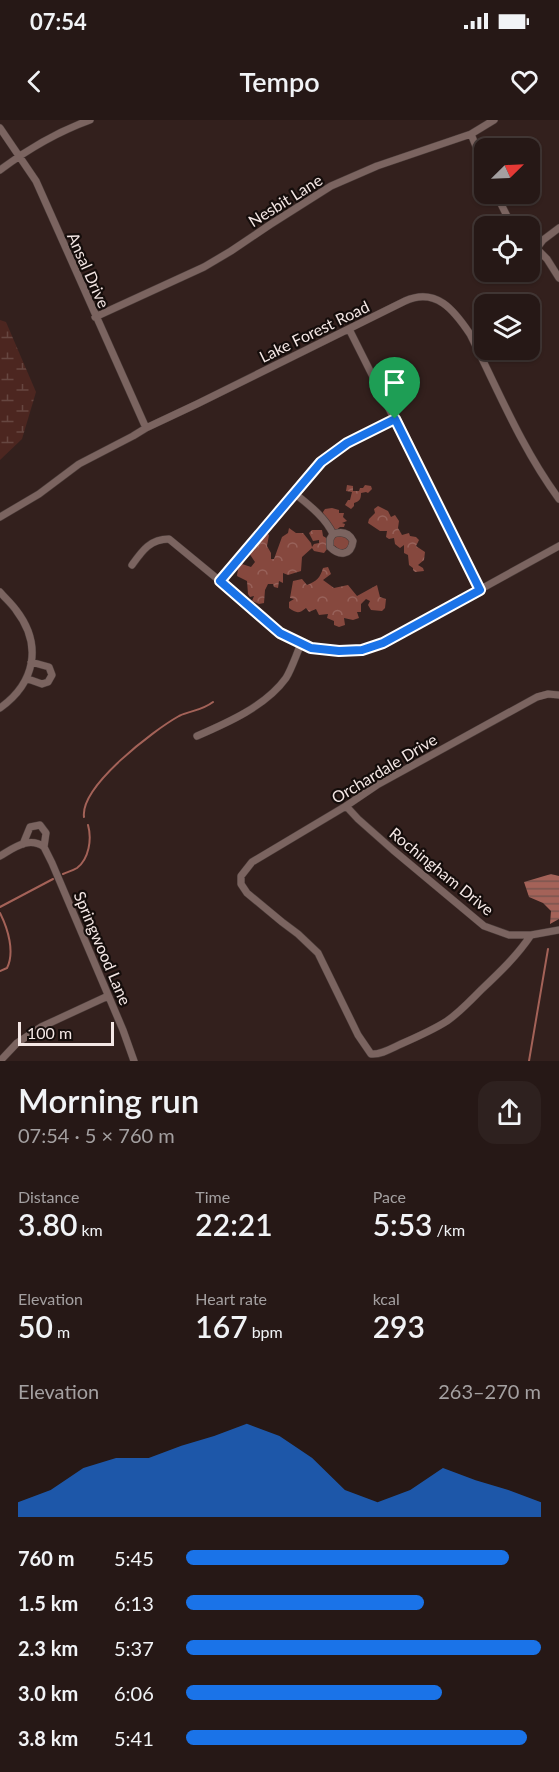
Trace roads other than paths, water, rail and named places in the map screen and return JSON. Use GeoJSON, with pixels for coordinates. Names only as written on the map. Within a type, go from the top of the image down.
{"type":"FeatureCollection","features":[{"type":"Feature","properties":{"kind":"street"},"geometry":{"type":"LineString","coordinates":[[0,170],[56,134],[90,120]]}},
{"type":"Feature","properties":{"kind":"street","name":"Nesbit Lane"},"geometry":{"type":"LineString","coordinates":[[96,317],[204,267],[331,186],[377,166],[471,134],[494,120]]}},
{"type":"Feature","properties":{"kind":"street","name":"Ansal Drive"},"geometry":{"type":"LineString","coordinates":[[0,128],[36,181],[146,428]]}},
{"type":"Feature","properties":{"kind":"street"},"geometry":{"type":"LineString","coordinates":[[471,134],[474,141]]}},
{"type":"Feature","properties":{"kind":"street"},"geometry":{"type":"LineString","coordinates":[[540,244],[559,228]]}},
{"type":"Feature","properties":{"kind":"street"},"geometry":{"type":"LineString","coordinates":[[540,251],[559,278]]}},
{"type":"Feature","properties":{"kind":"street","name":"Lake Forest Road"},"geometry":{"type":"LineString","coordinates":[[0,518],[39,494],[79,464],[146,428],[415,296],[422,295],[433,297],[452,310],[470,334],[521,439],[545,481],[559,500]]}},
{"type":"Feature","properties":{"kind":"street"},"geometry":{"type":"LineString","coordinates":[[349,329],[480,590]]}},
{"type":"Feature","properties":{"kind":"street"},"geometry":{"type":"LineString","coordinates":[[220,581],[321,462],[347,443],[395,419]]}},
{"type":"Feature","properties":{"kind":"street"},"geometry":{"type":"LineString","coordinates":[[294,493],[317,513],[333,534]]}},
{"type":"Feature","properties":{"kind":"street"},"geometry":{"type":"LineString","coordinates":[[132,565],[146,547],[160,539],[169,539],[280,633],[311,648],[362,650],[383,643],[559,546]]}},
{"type":"Feature","properties":{"kind":"street"},"geometry":{"type":"LineString","coordinates":[[0,592],[16,610],[29,633],[31,662],[28,678],[17,694],[0,708]]}},
{"type":"Feature","properties":{"kind":"street"},"geometry":{"type":"LineString","coordinates":[[197,736],[251,708],[274,691],[287,677],[301,644]]}},
{"type":"Feature","properties":{"kind":"street"},"geometry":{"type":"LineString","coordinates":[[28,678],[42,684],[48,682],[52,675],[49,667],[31,662]]}},
{"type":"Feature","properties":{"kind":"street","name":"Orchardale Drive"},"geometry":{"type":"LineString","coordinates":[[531,936],[519,952],[452,1017],[427,1032],[385,1051],[371,1054],[358,1035],[318,953],[298,933],[247,893],[241,885],[241,876],[252,862],[346,806],[377,784],[537,697],[548,694],[559,695]]}},
{"type":"Feature","properties":{"kind":"street","name":"Rochingham Drive"},"geometry":{"type":"LineString","coordinates":[[346,806],[357,819],[484,926],[509,935],[531,936],[559,930]]}},
{"type":"Feature","properties":{"kind":"street","name":"Springwood Lane"},"geometry":{"type":"LineString","coordinates":[[23,844],[30,827],[40,825],[46,833],[44,847],[123,1030],[134,1061]]}},
{"type":"Feature","properties":{"kind":"street"},"geometry":{"type":"LineString","coordinates":[[0,856],[32,841],[44,847]]}},
{"type":"Feature","properties":{"kind":"street"},"geometry":{"type":"LineString","coordinates":[[0,1061],[17,1043],[41,1027],[108,996]]}},
{"type":"Feature","properties":{"kind":"waterway"},"geometry":{"type":"LineString","coordinates":[[84,817],[86,804],[94,790],[121,760],[153,733],[179,716],[213,702]]}},
{"type":"Feature","properties":{"kind":"waterway"},"geometry":{"type":"LineString","coordinates":[[63,874],[77,868],[87,854],[90,836],[88,825]]}},
{"type":"Feature","properties":{"kind":"waterway"},"geometry":{"type":"LineString","coordinates":[[0,907],[53,879]]}},
{"type":"Feature","properties":{"kind":"waterway"},"geometry":{"type":"LineString","coordinates":[[0,913],[6,926],[10,948],[7,968],[0,971]]}},
{"type":"Feature","properties":{"kind":"waterway"},"geometry":{"type":"LineString","coordinates":[[529,1061],[548,949]]}}]}
